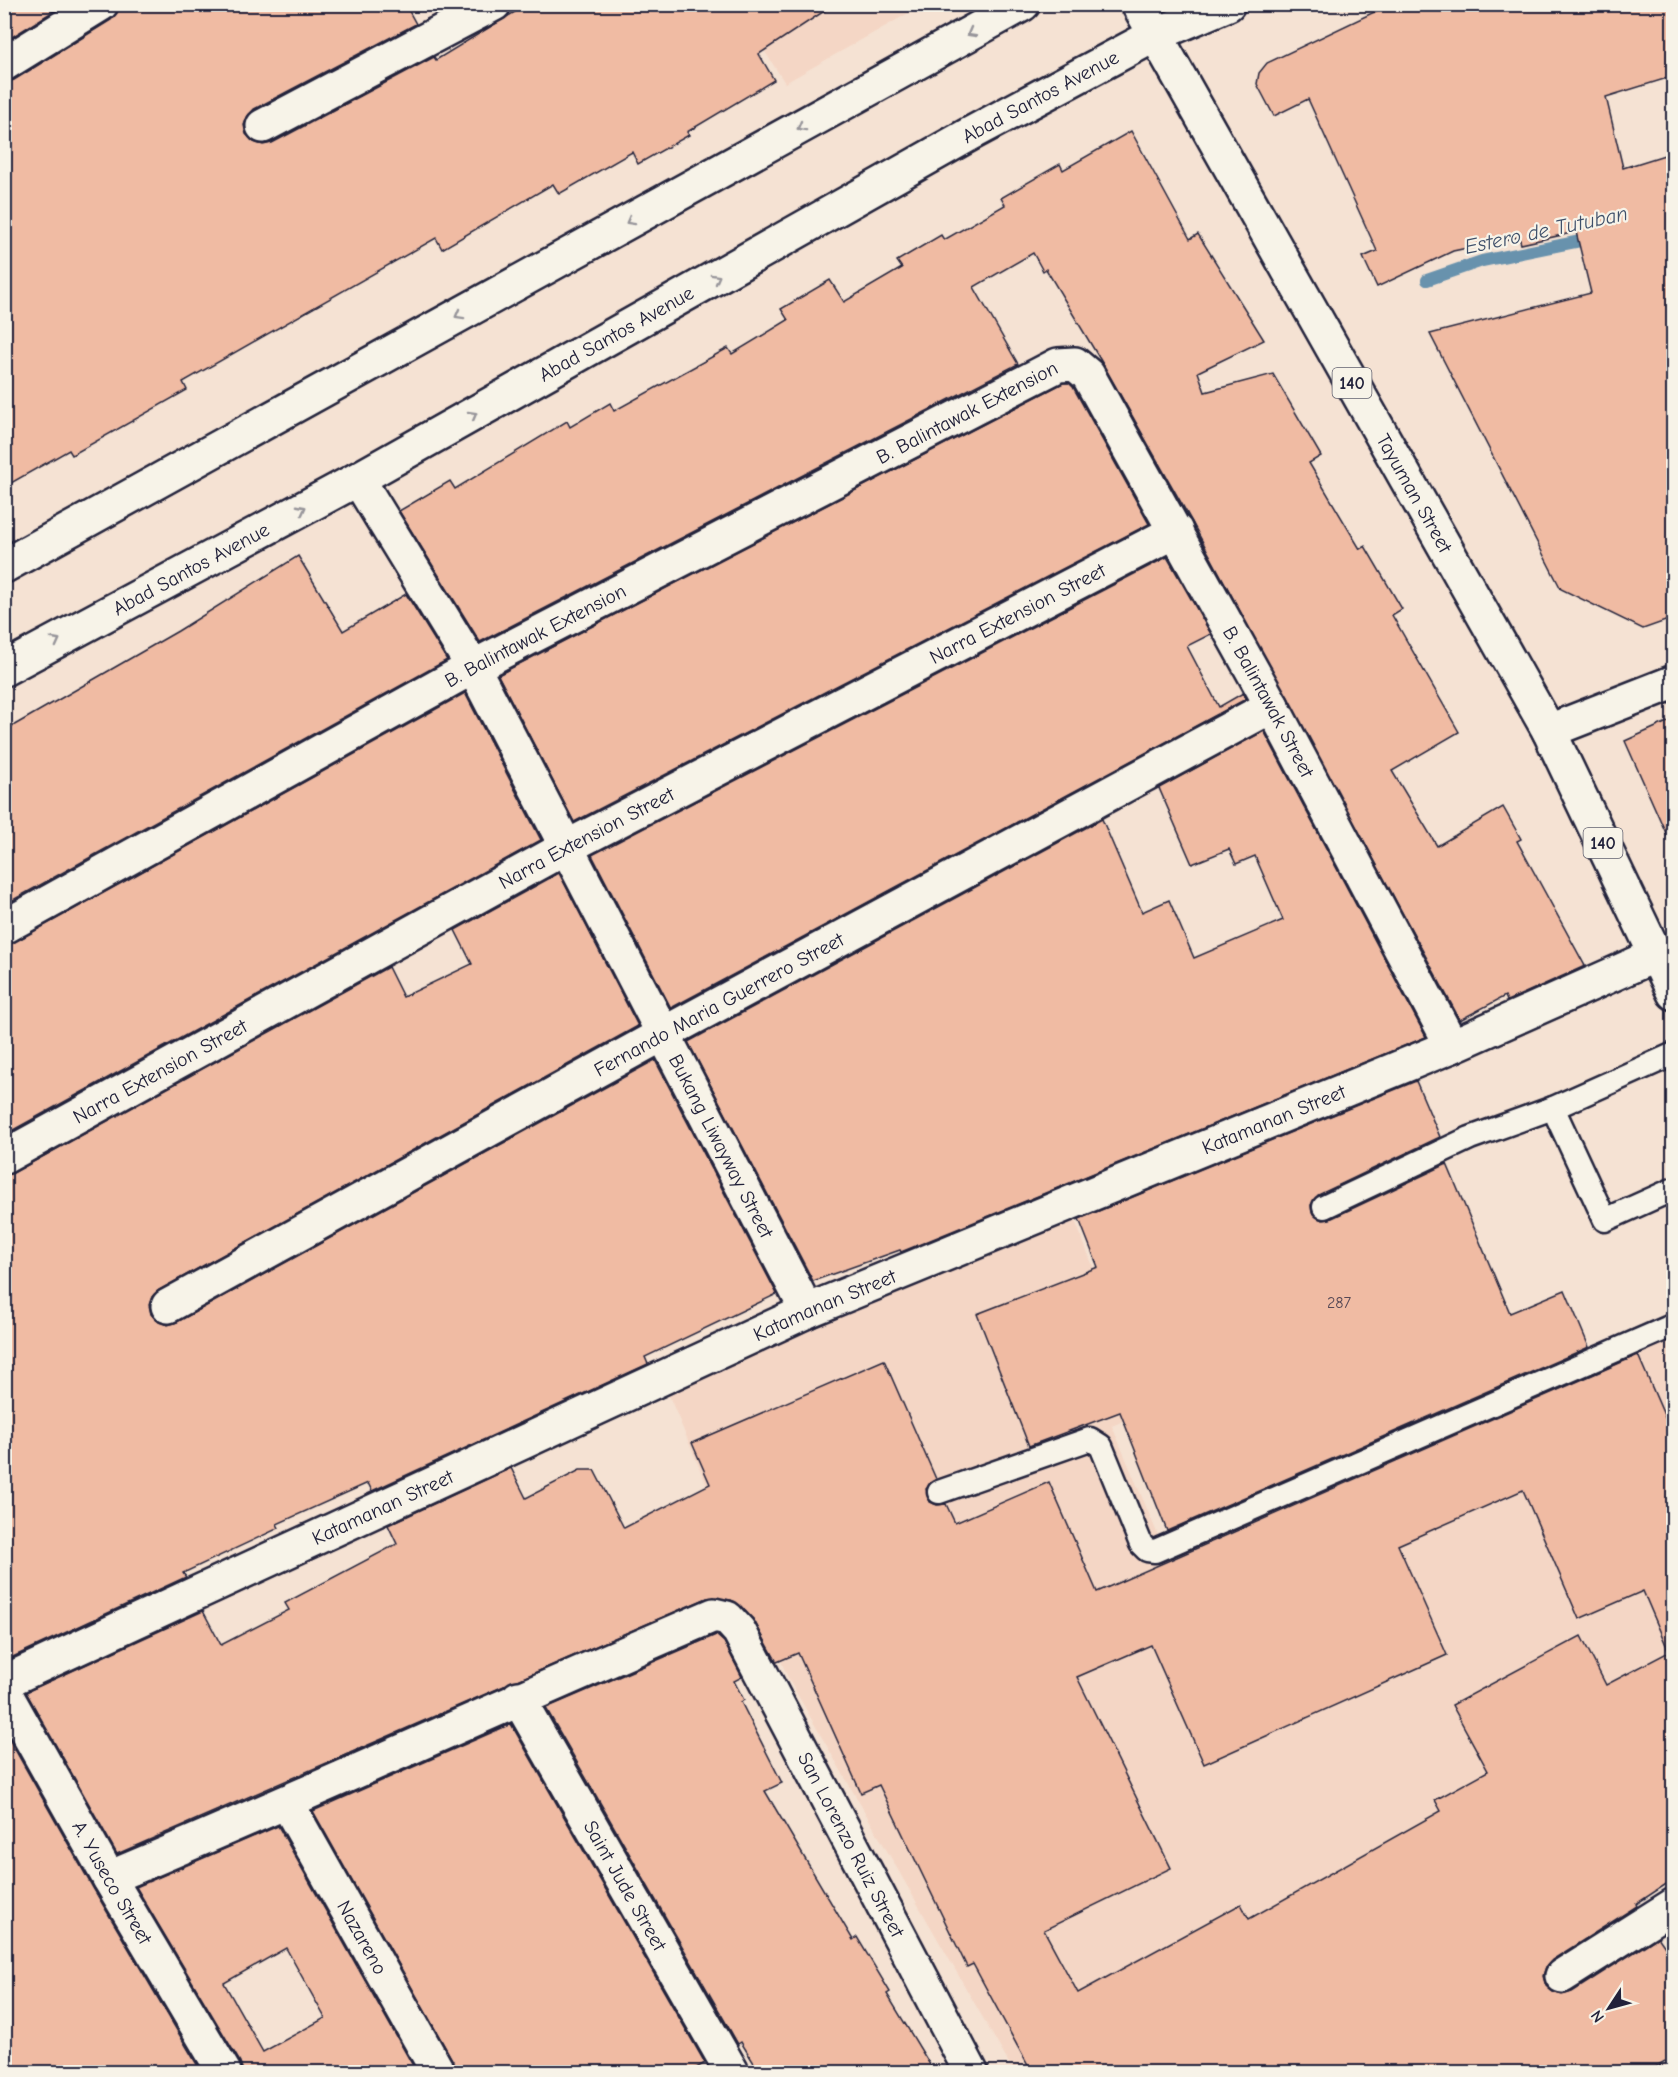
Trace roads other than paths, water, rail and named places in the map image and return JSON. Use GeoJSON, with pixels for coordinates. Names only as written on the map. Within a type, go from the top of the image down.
{"type":"FeatureCollection","features":[{"type":"Feature","properties":{"kind":"street"},"geometry":{"type":"LineString","coordinates":[[4,64],[101,4]]}},
{"type":"Feature","properties":{"kind":"street"},"geometry":{"type":"LineString","coordinates":[[263,126],[494,4]]}},
{"type":"Feature","properties":{"kind":"street"},"geometry":{"type":"LineString","coordinates":[[4,566],[1023,4]]}},
{"type":"Feature","properties":{"kind":"street","name":"Tayuman Street"},"geometry":{"type":"LineString","coordinates":[[1138,4],[1549,731],[1674,993]]}},
{"type":"Feature","properties":{"kind":"street","name":"Abad Santos Avenue"},"geometry":{"type":"LineString","coordinates":[[4,669],[358,479],[970,134],[1155,35],[1228,4]]}},
{"type":"Feature","properties":{"kind":"street","name":"B. Balintawak Street"},"geometry":{"type":"LineString","coordinates":[[1075,364],[1088,375],[1176,531],[1272,706],[1452,1046]]}},
{"type":"Feature","properties":{"kind":"street","name":"B. Balintawak Extension"},"geometry":{"type":"LineString","coordinates":[[4,927],[473,666],[1059,365],[1075,364]]}},
{"type":"Feature","properties":{"kind":"street","name":"Bukang Liwayway Street"},"geometry":{"type":"LineString","coordinates":[[358,479],[473,666],[807,1311]]}},
{"type":"Feature","properties":{"kind":"street","name":"Narra Extension Street"},"geometry":{"type":"LineString","coordinates":[[4,1157],[566,848],[1176,531]]}},
{"type":"Feature","properties":{"kind":"street"},"geometry":{"type":"LineString","coordinates":[[1549,731],[1674,682]]}},
{"type":"Feature","properties":{"kind":"street","name":"Fernando Maria Guerrero Street"},"geometry":{"type":"LineString","coordinates":[[168,1306],[663,1034],[1272,706]]}},
{"type":"Feature","properties":{"kind":"street","name":"Katamanan Street"},"geometry":{"type":"LineString","coordinates":[[4,1682],[807,1311],[1452,1046],[1656,955]]}},
{"type":"Feature","properties":{"kind":"street","name":"San Lorenzo Ruiz Street"},"geometry":{"type":"LineString","coordinates":[[518,1698],[714,1615],[727,1618],[739,1631],[971,2073]]}},
{"type":"Feature","properties":{"kind":"street","name":"A. Yuseco Street"},"geometry":{"type":"LineString","coordinates":[[4,1691],[109,1878],[224,2073]]}},
{"type":"Feature","properties":{"kind":"street"},"geometry":{"type":"LineString","coordinates":[[109,1878],[287,1803],[518,1698]]}},
{"type":"Feature","properties":{"kind":"street","name":"Saint Jude Street"},"geometry":{"type":"LineString","coordinates":[[518,1698],[732,2073]]}},
{"type":"Feature","properties":{"kind":"street","name":"Nazareno"},"geometry":{"type":"LineString","coordinates":[[287,1803],[438,2073]]}},
{"type":"Feature","properties":{"kind":"street"},"geometry":{"type":"LineString","coordinates":[[1562,1976],[1674,1905]]}},
{"type":"Feature","properties":{"kind":"lane"},"geometry":{"type":"LineString","coordinates":[[1324,1207],[1470,1138],[1553,1108],[1674,1054]]}},
{"type":"Feature","properties":{"kind":"lane"},"geometry":{"type":"LineString","coordinates":[[1553,1108],[1605,1220],[1674,1189]]}},
{"type":"Feature","properties":{"kind":"lane"},"geometry":{"type":"LineString","coordinates":[[939,1492],[1090,1439],[1101,1446],[1141,1544],[1147,1550],[1155,1551],[1674,1325]]}},
{"type":"Feature","properties":{"kind":"waterway","name":"Estero de Tutuban"},"geometry":{"type":"LineString","coordinates":[[1427,280],[1482,261],[1595,238]]}}]}
